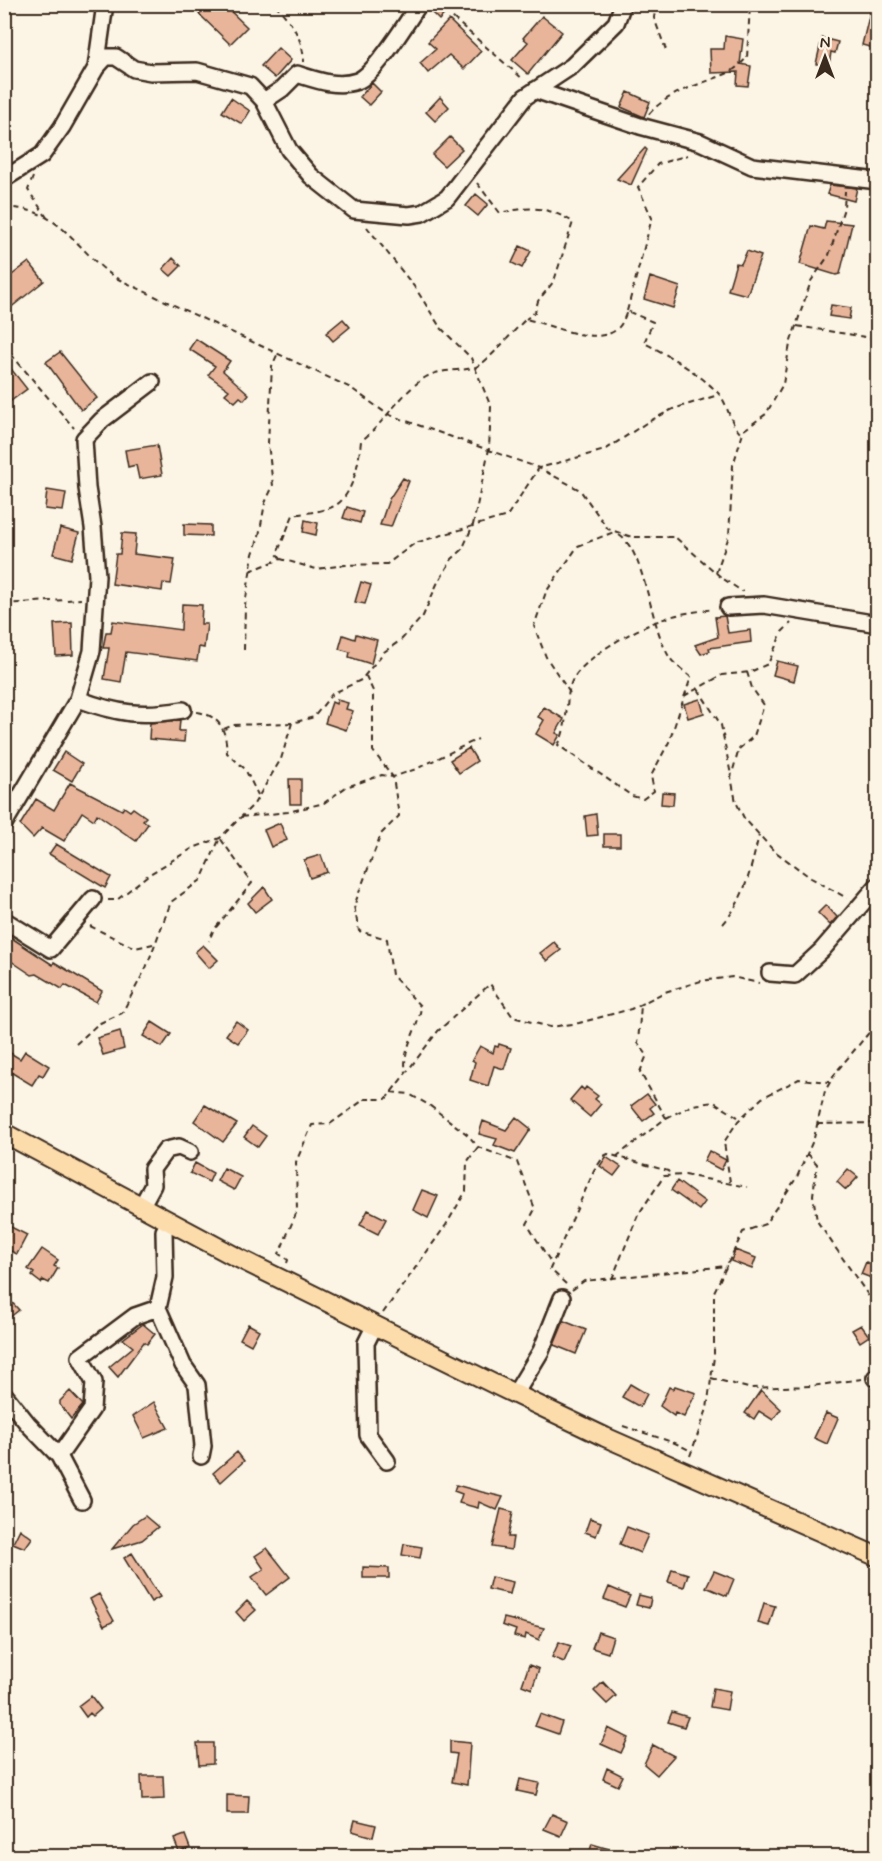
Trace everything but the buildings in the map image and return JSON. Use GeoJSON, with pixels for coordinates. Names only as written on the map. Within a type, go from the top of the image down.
{"type":"FeatureCollection","features":[{"type":"Feature","properties":{"kind":"main road"},"geometry":{"type":"LineString","coordinates":[[4,1133],[141,1207],[515,1394],[878,1557]]}},
{"type":"Feature","properties":{"kind":"street"},"geometry":{"type":"LineString","coordinates":[[96,68],[105,4]]}},
{"type":"Feature","properties":{"kind":"street"},"geometry":{"type":"LineString","coordinates":[[264,101],[282,89],[297,74],[331,84],[358,81],[390,49],[419,4]]}},
{"type":"Feature","properties":{"kind":"street"},"geometry":{"type":"LineString","coordinates":[[4,179],[42,155],[62,127],[96,68],[106,57],[116,57],[134,69],[151,72],[197,71],[250,86],[264,101],[289,150],[311,176],[354,210],[389,215],[422,213],[447,198],[525,97],[573,66],[616,23],[623,4]]}},
{"type":"Feature","properties":{"kind":"street"},"geometry":{"type":"LineString","coordinates":[[536,90],[712,148],[752,166],[878,181]]}},
{"type":"Feature","properties":{"kind":"street"},"geometry":{"type":"LineString","coordinates":[[4,824],[78,699],[92,651],[97,566],[87,488],[84,439],[102,420],[152,382]]}},
{"type":"Feature","properties":{"kind":"street"},"geometry":{"type":"LineString","coordinates":[[728,607],[764,605],[878,624]]}},
{"type":"Feature","properties":{"kind":"street"},"geometry":{"type":"LineString","coordinates":[[78,699],[107,710],[149,716],[183,710]]}},
{"type":"Feature","properties":{"kind":"street"},"geometry":{"type":"LineString","coordinates":[[770,973],[795,975],[822,950],[878,885]]}},
{"type":"Feature","properties":{"kind":"street"},"geometry":{"type":"LineString","coordinates":[[4,920],[51,949],[93,899]]}},
{"type":"Feature","properties":{"kind":"street"},"geometry":{"type":"LineString","coordinates":[[141,1207],[153,1185],[152,1169],[166,1150],[179,1147],[190,1152]]}},
{"type":"Feature","properties":{"kind":"street"},"geometry":{"type":"LineString","coordinates":[[170,1221],[164,1231],[165,1277],[158,1308],[183,1365],[197,1385],[203,1446],[201,1456]]}},
{"type":"Feature","properties":{"kind":"street"},"geometry":{"type":"LineString","coordinates":[[515,1394],[542,1351],[567,1294]]}},
{"type":"Feature","properties":{"kind":"street"},"geometry":{"type":"LineString","coordinates":[[59,1456],[92,1409],[94,1382],[80,1357],[135,1316],[158,1308]]}},
{"type":"Feature","properties":{"kind":"street"},"geometry":{"type":"LineString","coordinates":[[375,1325],[366,1343],[368,1435],[387,1461]]}},
{"type":"Feature","properties":{"kind":"street"},"geometry":{"type":"LineString","coordinates":[[4,1394],[28,1424],[59,1456],[82,1500]]}},
{"type":"Feature","properties":{"kind":"path"},"geometry":{"type":"LineString","coordinates":[[275,4],[294,26],[303,49],[305,77]]}},
{"type":"Feature","properties":{"kind":"path"},"geometry":{"type":"LineString","coordinates":[[437,4],[536,90]]}},
{"type":"Feature","properties":{"kind":"path"},"geometry":{"type":"LineString","coordinates":[[656,4],[654,18],[666,50]]}},
{"type":"Feature","properties":{"kind":"path"},"geometry":{"type":"LineString","coordinates":[[640,126],[654,109],[672,97],[700,81],[730,72],[747,58],[750,4]]}},
{"type":"Feature","properties":{"kind":"path"},"geometry":{"type":"LineString","coordinates":[[526,319],[572,333],[602,336],[618,329],[627,311],[652,218],[638,187],[658,164],[712,148]]}},
{"type":"Feature","properties":{"kind":"path"},"geometry":{"type":"LineString","coordinates":[[42,155],[28,190],[50,221]]}},
{"type":"Feature","properties":{"kind":"path"},"geometry":{"type":"LineString","coordinates":[[468,172],[500,213],[523,207],[553,210],[573,222],[554,282],[538,302],[535,312],[485,361],[475,367],[428,376],[387,414],[378,428],[361,441],[358,465],[342,500],[326,509],[292,515],[277,554],[282,559],[316,569],[387,564],[416,543],[507,516],[539,468],[605,450],[673,409],[719,395]]}},
{"type":"Feature","properties":{"kind":"path"},"geometry":{"type":"LineString","coordinates":[[716,573],[729,537],[733,465],[742,435],[744,430],[766,414],[783,384],[790,344],[811,281],[829,255],[844,208],[843,197],[849,178]]}},
{"type":"Feature","properties":{"kind":"path"},"geometry":{"type":"LineString","coordinates":[[4,207],[37,213],[74,239],[99,268],[116,278],[351,388],[387,414],[539,468],[580,490],[608,529],[632,537],[675,537],[716,573],[764,605]]}},
{"type":"Feature","properties":{"kind":"path"},"geometry":{"type":"LineString","coordinates":[[224,729],[232,725],[292,723],[314,717],[332,694],[361,680],[384,652],[400,640],[423,616],[437,584],[452,560],[462,550],[473,525],[489,449],[491,407],[466,351],[440,327],[416,289],[354,210]]}},
{"type":"Feature","properties":{"kind":"path"},"geometry":{"type":"LineString","coordinates":[[627,311],[653,322],[644,343],[664,353],[719,395],[732,425],[742,435]]}},
{"type":"Feature","properties":{"kind":"path"},"geometry":{"type":"LineString","coordinates":[[796,326],[878,339]]}},
{"type":"Feature","properties":{"kind":"path"},"geometry":{"type":"LineString","coordinates":[[4,346],[84,439]]}},
{"type":"Feature","properties":{"kind":"path"},"geometry":{"type":"LineString","coordinates":[[244,650],[250,571],[265,503],[273,486],[268,443],[272,366],[278,352]]}},
{"type":"Feature","properties":{"kind":"path"},"geometry":{"type":"LineString","coordinates":[[615,532],[626,539],[640,568],[656,624],[671,658],[691,677],[669,742],[651,776],[654,791],[643,799],[623,790],[558,746],[566,733],[572,681],[591,659],[633,634],[656,624],[676,615],[728,607]]}},
{"type":"Feature","properties":{"kind":"path"},"geometry":{"type":"LineString","coordinates":[[570,693],[546,657],[534,626],[546,592],[578,546],[615,532]]}},
{"type":"Feature","properties":{"kind":"path"},"geometry":{"type":"LineString","coordinates":[[250,571],[282,559]]}},
{"type":"Feature","properties":{"kind":"path"},"geometry":{"type":"LineString","coordinates":[[4,604],[96,598]]}},
{"type":"Feature","properties":{"kind":"path"},"geometry":{"type":"LineString","coordinates":[[684,696],[722,675],[747,672],[768,664],[782,632],[804,611]]}},
{"type":"Feature","properties":{"kind":"path"},"geometry":{"type":"LineString","coordinates":[[731,777],[739,749],[754,736],[764,705],[753,688],[747,672]]}},
{"type":"Feature","properties":{"kind":"path"},"geometry":{"type":"LineString","coordinates":[[365,675],[373,691],[373,751],[393,777],[399,816],[381,834],[354,906],[359,931],[387,939],[392,975],[421,1007],[418,1025],[403,1058],[406,1072]]}},
{"type":"Feature","properties":{"kind":"path"},"geometry":{"type":"LineString","coordinates":[[698,689],[721,724],[736,802],[744,818],[773,850],[811,878],[853,902],[857,910]]}},
{"type":"Feature","properties":{"kind":"path"},"geometry":{"type":"LineString","coordinates":[[183,710],[207,714],[218,719],[224,729],[227,753],[245,769],[258,796]]}},
{"type":"Feature","properties":{"kind":"path"},"geometry":{"type":"LineString","coordinates":[[76,1044],[98,1024],[122,1013],[146,968],[171,902],[201,880],[220,838],[258,796],[281,759],[292,723]]}},
{"type":"Feature","properties":{"kind":"path"},"geometry":{"type":"LineString","coordinates":[[241,817],[288,812],[324,803],[346,787],[382,775],[393,777],[416,769],[478,739]]}},
{"type":"Feature","properties":{"kind":"path"},"geometry":{"type":"LineString","coordinates":[[723,924],[738,907],[759,835]]}},
{"type":"Feature","properties":{"kind":"path"},"geometry":{"type":"LineString","coordinates":[[93,899],[117,900],[148,875],[193,848],[220,838]]}},
{"type":"Feature","properties":{"kind":"path"},"geometry":{"type":"LineString","coordinates":[[209,941],[213,931],[252,883],[220,838]]}},
{"type":"Feature","properties":{"kind":"path"},"geometry":{"type":"LineString","coordinates":[[76,919],[135,948],[154,944]]}},
{"type":"Feature","properties":{"kind":"path"},"geometry":{"type":"LineString","coordinates":[[282,1279],[288,1260],[279,1254],[297,1211],[296,1162],[312,1125],[330,1124],[365,1099],[386,1099],[438,1031],[490,984],[513,1017],[549,1027],[579,1023],[641,1004],[665,992],[700,981],[732,977],[758,984],[770,973]]}},
{"type":"Feature","properties":{"kind":"path"},"geometry":{"type":"LineString","coordinates":[[641,1004],[638,1043],[646,1055],[640,1072],[666,1118]]}},
{"type":"Feature","properties":{"kind":"path"},"geometry":{"type":"LineString","coordinates":[[685,1471],[706,1409],[714,1358],[714,1292],[743,1232],[765,1224],[797,1177],[817,1124],[825,1091],[878,1022]]}},
{"type":"Feature","properties":{"kind":"path"},"geometry":{"type":"LineString","coordinates":[[730,1184],[724,1142],[741,1119],[762,1098],[799,1080],[830,1083]]}},
{"type":"Feature","properties":{"kind":"path"},"geometry":{"type":"LineString","coordinates":[[391,1092],[409,1094],[429,1105],[468,1135],[478,1147],[517,1162],[536,1209],[526,1224],[552,1264]]}},
{"type":"Feature","properties":{"kind":"path"},"geometry":{"type":"LineString","coordinates":[[616,1157],[666,1118],[693,1105],[714,1102],[741,1119]]}},
{"type":"Feature","properties":{"kind":"path"},"geometry":{"type":"LineString","coordinates":[[817,1124],[878,1123]]}},
{"type":"Feature","properties":{"kind":"path"},"geometry":{"type":"LineString","coordinates":[[375,1325],[422,1255],[446,1225],[466,1191],[466,1162],[478,1147]]}},
{"type":"Feature","properties":{"kind":"path"},"geometry":{"type":"LineString","coordinates":[[807,1153],[817,1164],[813,1196],[817,1221],[868,1295],[878,1322]]}},
{"type":"Feature","properties":{"kind":"path"},"geometry":{"type":"LineString","coordinates":[[671,1176],[668,1171],[604,1156],[594,1171],[550,1269],[567,1294],[584,1281],[670,1270],[727,1266]]}},
{"type":"Feature","properties":{"kind":"path"},"geometry":{"type":"LineString","coordinates":[[612,1279],[638,1215],[664,1176],[685,1175],[747,1187]]}},
{"type":"Feature","properties":{"kind":"path"},"geometry":{"type":"LineString","coordinates":[[711,1378],[748,1388],[812,1386],[877,1378]]}},
{"type":"Feature","properties":{"kind":"path"},"geometry":{"type":"LineString","coordinates":[[615,1424],[675,1443],[692,1451]]}}]}
